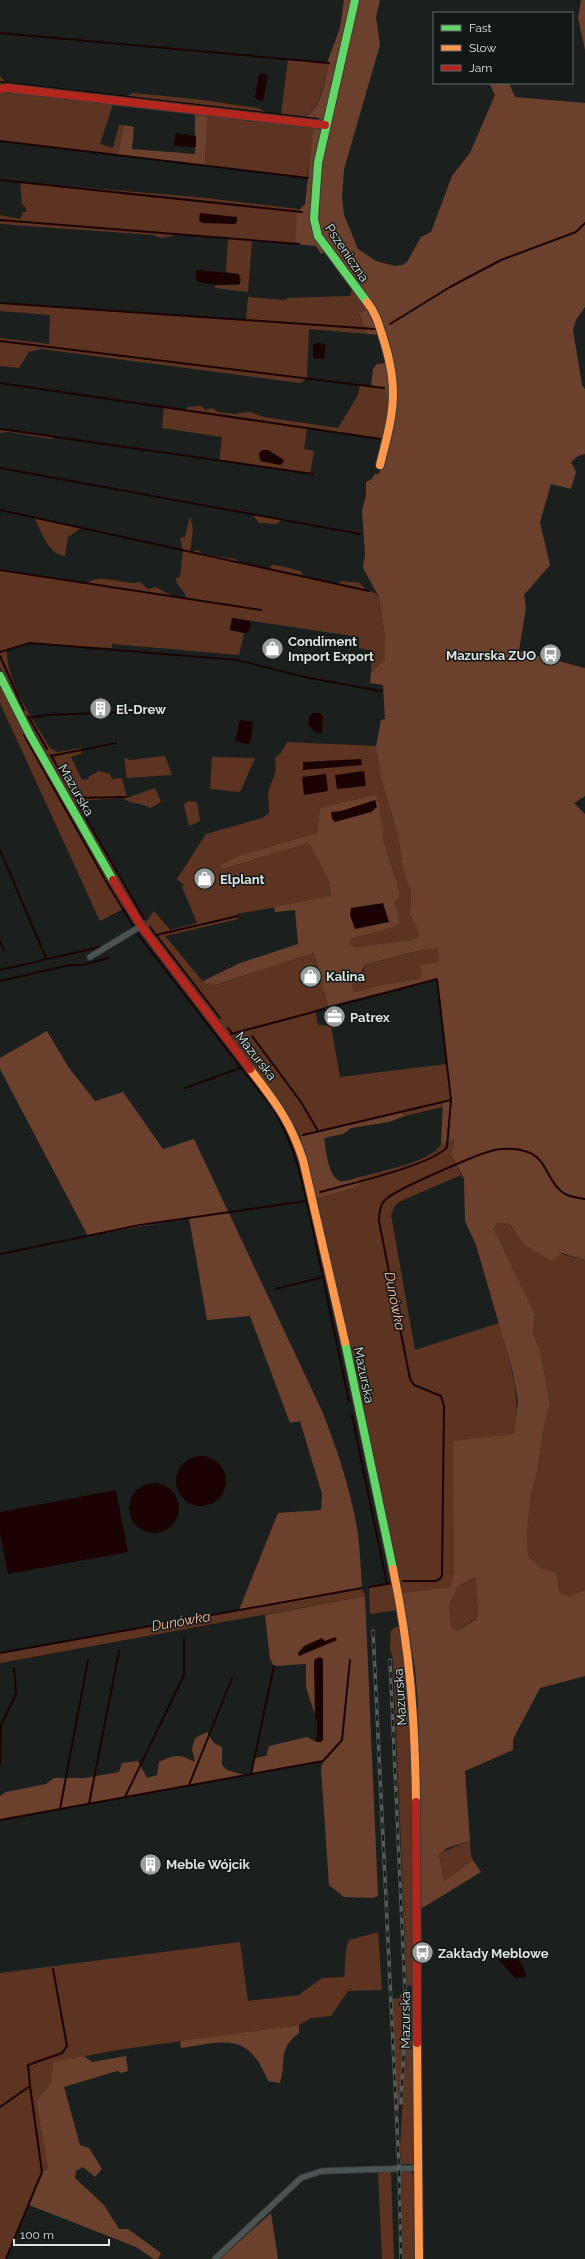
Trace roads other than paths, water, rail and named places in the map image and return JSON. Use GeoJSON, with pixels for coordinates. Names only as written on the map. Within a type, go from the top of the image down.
{"type":"FeatureCollection","features":[{"type":"Feature","properties":{"kind":"main road","name":"Pszeniczna"},"geometry":{"type":"LineString","coordinates":[[355,0],[341,68],[325,125],[318,162],[314,227],[318,236],[375,312],[380,324],[394,378],[393,412],[380,465]]}},
{"type":"Feature","properties":{"kind":"main road"},"geometry":{"type":"LineString","coordinates":[[0,88],[325,125]]}},
{"type":"Feature","properties":{"kind":"main road","name":"Mazurska"},"geometry":{"type":"LineString","coordinates":[[0,676],[30,735],[141,926],[289,1121],[303,1160],[337,1306],[398,1591],[412,1678],[415,1744],[419,2259]]}},
{"type":"Feature","properties":{"kind":"street"},"geometry":{"type":"LineString","coordinates":[[90,957],[141,926]]}},
{"type":"Feature","properties":{"kind":"street"},"geometry":{"type":"LineString","coordinates":[[215,2259],[301,2178],[310,2173],[322,2171],[418,2168]]}},
{"type":"Feature","properties":{"kind":"waterway"},"geometry":{"type":"LineString","coordinates":[[0,33],[329,63]]}},
{"type":"Feature","properties":{"kind":"waterway"},"geometry":{"type":"LineString","coordinates":[[0,82],[318,119]]}},
{"type":"Feature","properties":{"kind":"waterway"},"geometry":{"type":"LineString","coordinates":[[0,141],[308,178]]}},
{"type":"Feature","properties":{"kind":"waterway"},"geometry":{"type":"LineString","coordinates":[[0,180],[302,212]]}},
{"type":"Feature","properties":{"kind":"waterway"},"geometry":{"type":"LineString","coordinates":[[0,220],[299,244]]}},
{"type":"Feature","properties":{"kind":"waterway"},"geometry":{"type":"LineString","coordinates":[[390,324],[450,287],[501,260],[576,232],[585,223]]}},
{"type":"Feature","properties":{"kind":"waterway"},"geometry":{"type":"LineString","coordinates":[[0,303],[375,329]]}},
{"type":"Feature","properties":{"kind":"waterway"},"geometry":{"type":"LineString","coordinates":[[0,341],[384,388]]}},
{"type":"Feature","properties":{"kind":"waterway"},"geometry":{"type":"LineString","coordinates":[[0,383],[381,439]]}},
{"type":"Feature","properties":{"kind":"waterway"},"geometry":{"type":"LineString","coordinates":[[0,429],[313,474]]}},
{"type":"Feature","properties":{"kind":"waterway"},"geometry":{"type":"LineString","coordinates":[[0,468],[360,534]]}},
{"type":"Feature","properties":{"kind":"waterway"},"geometry":{"type":"LineString","coordinates":[[0,510],[369,591]]}},
{"type":"Feature","properties":{"kind":"waterway"},"geometry":{"type":"LineString","coordinates":[[0,570],[261,610]]}},
{"type":"Feature","properties":{"kind":"waterway"},"geometry":{"type":"LineString","coordinates":[[0,652],[30,643],[237,660],[309,678],[381,691]]}},
{"type":"Feature","properties":{"kind":"waterway"},"geometry":{"type":"LineString","coordinates":[[0,656],[24,710]]}},
{"type":"Feature","properties":{"kind":"waterway"},"geometry":{"type":"LineString","coordinates":[[29,718],[46,715],[152,711]]}},
{"type":"Feature","properties":{"kind":"waterway"},"geometry":{"type":"LineString","coordinates":[[28,716],[47,749]]}},
{"type":"Feature","properties":{"kind":"waterway"},"geometry":{"type":"LineString","coordinates":[[24,735],[107,883],[140,937],[274,1110],[283,1126],[296,1160],[306,1195],[349,1402]]}},
{"type":"Feature","properties":{"kind":"waterway"},"geometry":{"type":"LineString","coordinates":[[51,756],[116,743]]}},
{"type":"Feature","properties":{"kind":"waterway"},"geometry":{"type":"LineString","coordinates":[[51,755],[75,798],[126,797]]}},
{"type":"Feature","properties":{"kind":"waterway"},"geometry":{"type":"LineString","coordinates":[[77,803],[144,919]]}},
{"type":"Feature","properties":{"kind":"waterway"},"geometry":{"type":"LineString","coordinates":[[0,850],[46,958]]}},
{"type":"Feature","properties":{"kind":"waterway"},"geometry":{"type":"LineString","coordinates":[[156,935],[238,916]]}},
{"type":"Feature","properties":{"kind":"waterway"},"geometry":{"type":"LineString","coordinates":[[150,927],[220,1018]]}},
{"type":"Feature","properties":{"kind":"waterway"},"geometry":{"type":"LineString","coordinates":[[0,941],[4,951]]}},
{"type":"Feature","properties":{"kind":"waterway"},"geometry":{"type":"LineString","coordinates":[[0,970],[104,946]]}},
{"type":"Feature","properties":{"kind":"waterway"},"geometry":{"type":"LineString","coordinates":[[0,981],[70,965],[83,965],[108,958]]}},
{"type":"Feature","properties":{"kind":"waterway"},"geometry":{"type":"LineString","coordinates":[[231,1034],[437,979],[451,1100],[447,1147],[439,1154],[425,1161],[388,1174],[320,1192]]}},
{"type":"Feature","properties":{"kind":"waterway"},"geometry":{"type":"LineString","coordinates":[[228,1028],[232,1033]]}},
{"type":"Feature","properties":{"kind":"waterway"},"geometry":{"type":"LineString","coordinates":[[252,1036],[301,1102],[318,1131]]}},
{"type":"Feature","properties":{"kind":"waterway"},"geometry":{"type":"LineString","coordinates":[[185,1088],[240,1068]]}},
{"type":"Feature","properties":{"kind":"waterway"},"geometry":{"type":"LineString","coordinates":[[303,1135],[451,1100]]}},
{"type":"Feature","properties":{"kind":"waterway","name":"Dunówka"},"geometry":{"type":"LineString","coordinates":[[403,1581],[435,1581],[440,1579],[442,1575],[444,1406],[441,1396],[414,1385],[410,1379],[379,1221],[383,1203],[390,1196],[417,1182],[452,1166],[499,1149],[516,1149],[532,1154],[542,1163],[557,1187],[564,1194],[585,1199]]}},
{"type":"Feature","properties":{"kind":"waterway"},"geometry":{"type":"LineString","coordinates":[[0,1254],[140,1225],[306,1201]]}},
{"type":"Feature","properties":{"kind":"waterway"},"geometry":{"type":"LineString","coordinates":[[276,1289],[323,1277]]}},
{"type":"Feature","properties":{"kind":"waterway"},"geometry":{"type":"LineString","coordinates":[[352,1415],[387,1584]]}},
{"type":"Feature","properties":{"kind":"waterway","name":"Dunówka"},"geometry":{"type":"LineString","coordinates":[[369,1587],[393,1583]]}},
{"type":"Feature","properties":{"kind":"waterway","name":"Dunówka"},"geometry":{"type":"LineString","coordinates":[[0,1653],[362,1588]]}},
{"type":"Feature","properties":{"kind":"waterway"},"geometry":{"type":"LineString","coordinates":[[125,1797],[184,1675],[184,1638]]}},
{"type":"Feature","properties":{"kind":"waterway"},"geometry":{"type":"LineString","coordinates":[[89,1804],[119,1651]]}},
{"type":"Feature","properties":{"kind":"waterway"},"geometry":{"type":"LineString","coordinates":[[60,1809],[88,1660]]}},
{"type":"Feature","properties":{"kind":"waterway"},"geometry":{"type":"LineString","coordinates":[[0,1820],[323,1761],[342,1740],[350,1660]]}},
{"type":"Feature","properties":{"kind":"waterway"},"geometry":{"type":"LineString","coordinates":[[251,1774],[274,1666]]}},
{"type":"Feature","properties":{"kind":"waterway"},"geometry":{"type":"LineString","coordinates":[[0,1765],[1,1725],[16,1694],[14,1668]]}},
{"type":"Feature","properties":{"kind":"waterway"},"geometry":{"type":"LineString","coordinates":[[189,1785],[232,1678]]}},
{"type":"Feature","properties":{"kind":"waterway"},"geometry":{"type":"LineString","coordinates":[[0,2107],[30,2086],[28,2065],[62,2053],[67,2046],[53,1969]]}},
{"type":"Feature","properties":{"kind":"waterway"},"geometry":{"type":"LineString","coordinates":[[6,2259],[42,2172],[30,2086]]}},
{"type":"Feature","properties":{"kind":"railway"},"geometry":{"type":"LineString","coordinates":[[373,1631],[399,2168],[401,2259]]}},
{"type":"Feature","properties":{"kind":"railway"},"geometry":{"type":"LineString","coordinates":[[390,1660],[406,2012],[401,2103]]}},
{"type":"Feature","properties":{"kind":"place","name":"Condiment Import Export"},"geometry":{"type":"Point","coordinates":[273,648]}},
{"type":"Feature","properties":{"kind":"place","name":"Mazurska ZUO"},"geometry":{"type":"Point","coordinates":[551,655]}},
{"type":"Feature","properties":{"kind":"place","name":"El-Drew"},"geometry":{"type":"Point","coordinates":[100,709]}},
{"type":"Feature","properties":{"kind":"place","name":"Elplant"},"geometry":{"type":"Point","coordinates":[205,879]}},
{"type":"Feature","properties":{"kind":"place","name":"Kalina"},"geometry":{"type":"Point","coordinates":[310,976]}},
{"type":"Feature","properties":{"kind":"place","name":"Patrex"},"geometry":{"type":"Point","coordinates":[334,1017]}},
{"type":"Feature","properties":{"kind":"place","name":"Meble Wójcik"},"geometry":{"type":"Point","coordinates":[150,1864]}},
{"type":"Feature","properties":{"kind":"place","name":"Zakłady Meblowe"},"geometry":{"type":"Point","coordinates":[422,1953]}}]}
